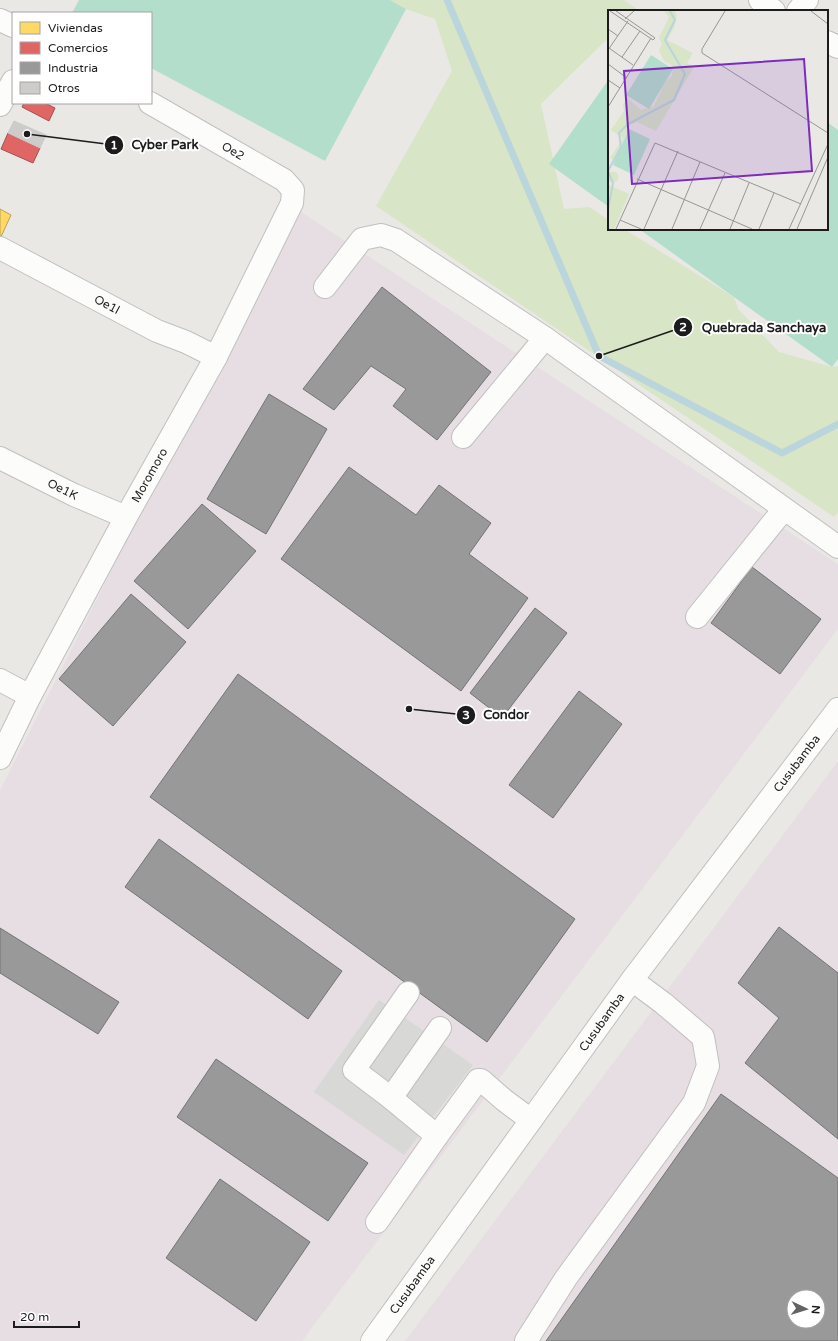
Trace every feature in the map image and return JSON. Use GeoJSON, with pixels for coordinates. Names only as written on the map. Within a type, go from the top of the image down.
{"type":"FeatureCollection","features":[{"type":"Feature","properties":{"kind":"street"},"geometry":{"type":"LineString","coordinates":[[760,0],[773,10]]}},
{"type":"Feature","properties":{"kind":"street"},"geometry":{"type":"LineString","coordinates":[[799,10],[806,0]]}},
{"type":"Feature","properties":{"kind":"street"},"geometry":{"type":"LineString","coordinates":[[0,20],[12,26]]}},
{"type":"Feature","properties":{"kind":"street"},"geometry":{"type":"LineString","coordinates":[[828,42],[838,47]]}},
{"type":"Feature","properties":{"kind":"street"},"geometry":{"type":"LineString","coordinates":[[0,105],[12,83]]}},
{"type":"Feature","properties":{"kind":"street","name":"Oe2"},"geometry":{"type":"LineString","coordinates":[[152,104],[284,180],[293,190]]}},
{"type":"Feature","properties":{"kind":"street","name":"Moromoro"},"geometry":{"type":"LineString","coordinates":[[0,758],[30,696],[126,516],[216,357],[292,203],[293,190]]}},
{"type":"Feature","properties":{"kind":"street"},"geometry":{"type":"LineString","coordinates":[[325,288],[362,239],[381,235],[396,240],[545,338],[838,547]]}},
{"type":"Feature","properties":{"kind":"street","name":"Oe1l"},"geometry":{"type":"LineString","coordinates":[[0,248],[157,331],[186,342],[216,357]]}},
{"type":"Feature","properties":{"kind":"street"},"geometry":{"type":"LineString","coordinates":[[463,437],[545,338]]}},
{"type":"Feature","properties":{"kind":"street","name":"Oe1K"},"geometry":{"type":"LineString","coordinates":[[0,458],[74,495],[126,516]]}},
{"type":"Feature","properties":{"kind":"street"},"geometry":{"type":"LineString","coordinates":[[697,617],[784,509]]}},
{"type":"Feature","properties":{"kind":"street"},"geometry":{"type":"LineString","coordinates":[[0,680],[30,696]]}},
{"type":"Feature","properties":{"kind":"street","name":"Cusubamba"},"geometry":{"type":"LineString","coordinates":[[372,1341],[632,980],[838,710]]}},
{"type":"Feature","properties":{"kind":"street"},"geometry":{"type":"LineString","coordinates":[[526,1341],[566,1278],[694,1103],[708,1066],[702,1037],[663,1003],[632,980]]}},
{"type":"Feature","properties":{"kind":"street"},"geometry":{"type":"LineString","coordinates":[[408,993],[354,1070],[437,1136]]}},
{"type":"Feature","properties":{"kind":"street"},"geometry":{"type":"LineString","coordinates":[[391,1098],[440,1028]]}},
{"type":"Feature","properties":{"kind":"street"},"geometry":{"type":"LineString","coordinates":[[377,1222],[478,1080],[480,1079],[504,1100],[531,1120]]}},
{"type":"Feature","properties":{"kind":"shaded area"},"geometry":{"type":"Polygon","coordinates":[[[295,208],[838,564],[838,629],[302,1341],[0,1341],[0,790],[295,208]]]}},
{"type":"Feature","properties":{"kind":"shaded area"},"geometry":{"type":"Polygon","coordinates":[[[838,761],[838,1341],[405,1341],[660,1000],[838,761]]]}},
{"type":"Feature","properties":{"kind":"shaded area"},"geometry":{"type":"Polygon","coordinates":[[[379,1000],[473,1065],[404,1155],[314,1092],[379,1000]]]}},
{"type":"Feature","properties":{"kind":"green space"},"geometry":{"type":"Polygon","coordinates":[[[79,0],[390,0],[406,9],[325,161],[152,69],[152,12],[73,12],[79,0]]]}},
{"type":"Feature","properties":{"kind":"green space"},"geometry":{"type":"Polygon","coordinates":[[[390,0],[624,0],[637,9],[608,10],[608,38],[541,104],[564,209],[589,207],[608,219],[608,230],[626,230],[734,297],[738,309],[779,352],[832,367],[838,366],[838,512],[834,517],[376,206],[452,71],[435,19],[406,9],[390,0]]]}},
{"type":"Feature","properties":{"kind":"green space"},"geometry":{"type":"Polygon","coordinates":[[[608,80],[608,206],[549,164],[608,80]]]}},
{"type":"Feature","properties":{"kind":"green space"},"geometry":{"type":"Polygon","coordinates":[[[828,123],[838,130],[838,359],[832,367],[640,230],[828,230],[828,123]]]}},
{"type":"Feature","properties":{"kind":"building: Viviendas"},"geometry":{"type":"Polygon","coordinates":[[[0,209],[11,215],[0,239],[0,209]]]}},
{"type":"Feature","properties":{"kind":"building: Comercios"},"geometry":{"type":"Polygon","coordinates":[[[24,104],[47,104],[55,108],[49,121],[22,107],[24,104]]]}},
{"type":"Feature","properties":{"kind":"building: Comercios"},"geometry":{"type":"Polygon","coordinates":[[[8,133],[40,148],[33,163],[1,149],[8,133]]]}},
{"type":"Feature","properties":{"kind":"building: Industria"},"geometry":{"type":"Polygon","coordinates":[[[382,287],[491,372],[437,440],[393,406],[406,389],[371,366],[334,410],[303,389],[382,287]]]}},
{"type":"Feature","properties":{"kind":"building: Industria"},"geometry":{"type":"Polygon","coordinates":[[[269,394],[327,429],[266,534],[207,499],[269,394]]]}},
{"type":"Feature","properties":{"kind":"building: Industria"},"geometry":{"type":"Polygon","coordinates":[[[349,467],[416,515],[439,485],[491,523],[469,554],[528,598],[461,691],[281,559],[349,467]]]}},
{"type":"Feature","properties":{"kind":"building: Industria"},"geometry":{"type":"Polygon","coordinates":[[[202,504],[256,551],[188,629],[134,581],[202,504]]]}},
{"type":"Feature","properties":{"kind":"building: Industria"},"geometry":{"type":"Polygon","coordinates":[[[752,567],[821,619],[780,674],[711,623],[752,567]]]}},
{"type":"Feature","properties":{"kind":"building: Industria"},"geometry":{"type":"Polygon","coordinates":[[[131,594],[186,642],[113,726],[59,679],[131,594]]]}},
{"type":"Feature","properties":{"kind":"building: Industria"},"geometry":{"type":"Polygon","coordinates":[[[535,608],[567,633],[502,718],[470,693],[535,608]]]}},
{"type":"Feature","properties":{"kind":"building: Industria"},"geometry":{"type":"Polygon","coordinates":[[[238,674],[575,919],[487,1042],[150,797],[238,674]]]}},
{"type":"Feature","properties":{"kind":"building: Industria"},"geometry":{"type":"Polygon","coordinates":[[[579,691],[622,724],[553,818],[509,785],[579,691]]]}},
{"type":"Feature","properties":{"kind":"building: Industria"},"geometry":{"type":"Polygon","coordinates":[[[159,839],[342,971],[308,1019],[125,887],[159,839]]]}},
{"type":"Feature","properties":{"kind":"building: Industria"},"geometry":{"type":"Polygon","coordinates":[[[779,927],[838,973],[838,1139],[745,1063],[779,1018],[738,983],[779,927]]]}},
{"type":"Feature","properties":{"kind":"building: Industria"},"geometry":{"type":"Polygon","coordinates":[[[0,928],[119,1002],[98,1034],[0,973],[0,928]]]}},
{"type":"Feature","properties":{"kind":"building: Industria"},"geometry":{"type":"Polygon","coordinates":[[[216,1059],[368,1163],[328,1221],[177,1117],[216,1059]]]}},
{"type":"Feature","properties":{"kind":"building: Industria"},"geometry":{"type":"Polygon","coordinates":[[[721,1094],[838,1178],[838,1341],[546,1341],[721,1094]]]}},
{"type":"Feature","properties":{"kind":"building: Industria"},"geometry":{"type":"Polygon","coordinates":[[[220,1179],[310,1242],[256,1321],[166,1258],[220,1179]]]}},
{"type":"Feature","properties":{"kind":"building: Otros"},"geometry":{"type":"Polygon","coordinates":[[[14,121],[46,135],[40,148],[8,133],[14,121]]]}},
{"type":"Feature","properties":{"kind":"waterway"},"geometry":{"type":"LineString","coordinates":[[447,0],[599,356],[782,453],[838,424]]}},
{"type":"Feature","properties":{"kind":"place","name":"Cyber Park"},"geometry":{"type":"Point","coordinates":[27,134]}},
{"type":"Feature","properties":{"kind":"place","name":"Quebrada Sanchaya"},"geometry":{"type":"Point","coordinates":[599,356]}},
{"type":"Feature","properties":{"kind":"place","name":"Condor"},"geometry":{"type":"Point","coordinates":[409,709]}}]}
